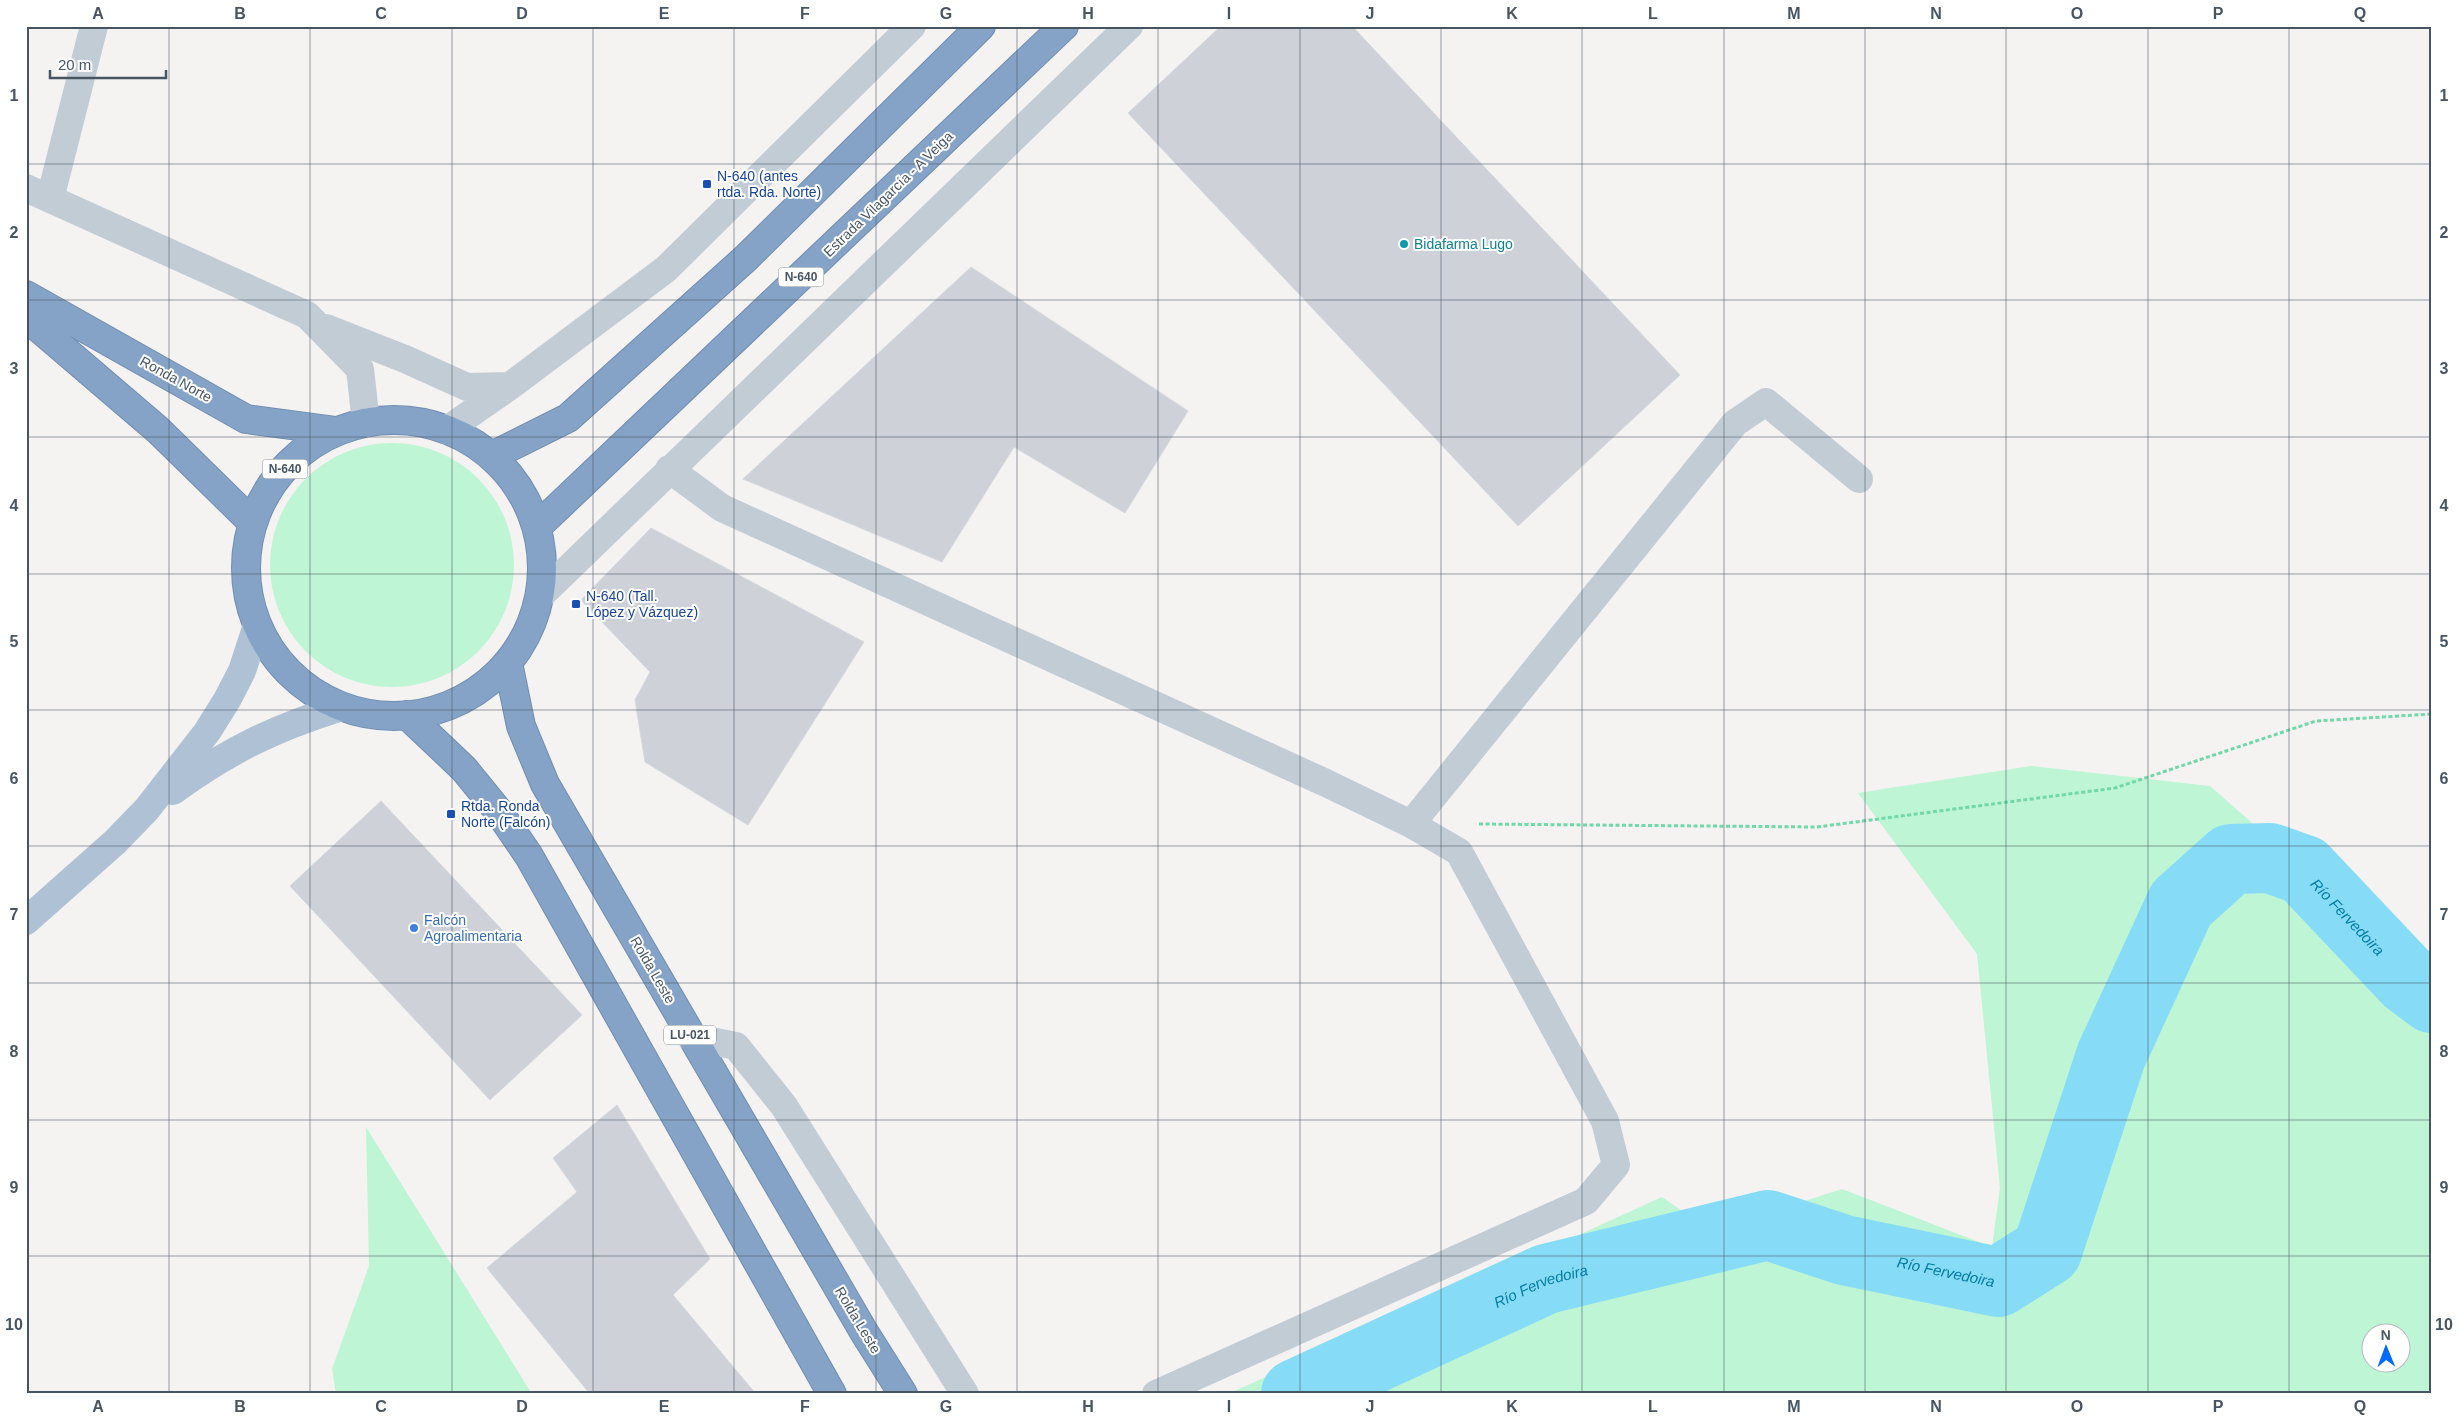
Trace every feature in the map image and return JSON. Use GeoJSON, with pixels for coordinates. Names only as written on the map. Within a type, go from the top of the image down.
{"type":"FeatureCollection","features":[{"type":"Feature","properties":{"kind":"highway"},"geometry":{"type":"LineString","coordinates":[[492,456],[568,418],[746,258],[981,26]]}},
{"type":"Feature","properties":{"kind":"highway","name":"Estrada Vilagarcía - A Veiga"},"geometry":{"type":"LineString","coordinates":[[537,527],[1064,26]]}},
{"type":"Feature","properties":{"kind":"highway","name":"Ronda Norte"},"geometry":{"type":"LineString","coordinates":[[26,295],[246,419],[336,432]]}},
{"type":"Feature","properties":{"kind":"highway"},"geometry":{"type":"LineString","coordinates":[[26,317],[158,430],[252,523]]}},
{"type":"Feature","properties":{"kind":"highway","name":"N-640"},"geometry":{"type":"LineString","coordinates":[[393,420],[421,422],[447,430],[471,441],[492,456],[511,477],[527,501],[537,527],[543,561],[540,596],[529,632],[508,663],[479,690],[445,708],[406,715],[374,715],[342,707],[314,693],[291,674],[271,652],[257,625],[249,600],[246,574],[247,548],[252,523],[271,485],[300,453],[336,432],[366,422],[393,420]]}},
{"type":"Feature","properties":{"kind":"highway","name":"Rolda Leste"},"geometry":{"type":"LineString","coordinates":[[508,663],[521,726],[545,784],[691,1037],[903,1394]]}},
{"type":"Feature","properties":{"kind":"highway"},"geometry":{"type":"LineString","coordinates":[[406,715],[464,769],[499,812],[529,856],[832,1394]]}},
{"type":"Feature","properties":{"kind":"main road"},"geometry":{"type":"LineString","coordinates":[[26,921],[114,842],[147,809],[207,732],[227,700],[242,671],[257,625]]}},
{"type":"Feature","properties":{"kind":"main road"},"geometry":{"type":"LineString","coordinates":[[147,809],[212,762],[259,737],[303,719],[342,707]]}},
{"type":"Feature","properties":{"kind":"street"},"geometry":{"type":"LineString","coordinates":[[94,26],[38,193],[307,315],[360,369],[366,422]]}},
{"type":"Feature","properties":{"kind":"street"},"geometry":{"type":"LineString","coordinates":[[447,430],[510,386],[666,269],[912,26]]}},
{"type":"Feature","properties":{"kind":"street"},"geometry":{"type":"LineString","coordinates":[[540,596],[1129,26]]}},
{"type":"Feature","properties":{"kind":"street"},"geometry":{"type":"LineString","coordinates":[[316,324],[405,359],[467,387],[510,386]]}},
{"type":"Feature","properties":{"kind":"street"},"geometry":{"type":"LineString","coordinates":[[1411,824],[1735,423],[1766,402],[1859,479]]}},
{"type":"Feature","properties":{"kind":"street"},"geometry":{"type":"LineString","coordinates":[[670,469],[722,508],[1317,779],[1411,824],[1459,852],[1604,1121],[1616,1165],[1586,1201],[1156,1394]]}},
{"type":"Feature","properties":{"kind":"street"},"geometry":{"type":"LineString","coordinates":[[691,1037],[736,1046],[784,1106],[965,1394]]}},
{"type":"Feature","properties":{"kind":"path"},"geometry":{"type":"LineString","coordinates":[[1470,824],[1817,827],[2115,788],[2316,721],[2432,714]]}},
{"type":"Feature","properties":{"kind":"green space"},"geometry":{"type":"Polygon","coordinates":[[[380,443],[404,443],[427,448],[450,457],[470,471],[486,487],[494,497],[505,518],[512,541],[514,565],[512,589],[500,623],[486,643],[470,659],[450,673],[427,682],[404,687],[380,687],[357,682],[334,673],[314,659],[298,643],[284,623],[275,600],[270,577],[270,553],[275,530],[284,507],[298,487],[314,471],[334,457],[357,448],[380,443]]]}},
{"type":"Feature","properties":{"kind":"green space"},"geometry":{"type":"Polygon","coordinates":[[[2031,766],[2210,786],[2432,981],[2432,1394],[1228,1394],[1662,1197],[1711,1231],[1842,1189],[1992,1247],[2000,1188],[1977,954],[1858,793],[2031,766]]]}},
{"type":"Feature","properties":{"kind":"green space"},"geometry":{"type":"Polygon","coordinates":[[[366,1127],[532,1394],[336,1394],[332,1369],[369,1266],[366,1127]]]}},
{"type":"Feature","properties":{"kind":"building","name":"Bidafarma Lugo"},"geometry":{"type":"Polygon","coordinates":[[[1221,26],[1352,26],[1680,375],[1518,526],[1128,113],[1221,26]]]}},
{"type":"Feature","properties":{"kind":"building"},"geometry":{"type":"Polygon","coordinates":[[[971,267],[1188,411],[1125,513],[1014,447],[942,562],[743,479],[971,267]]]}},
{"type":"Feature","properties":{"kind":"building"},"geometry":{"type":"Polygon","coordinates":[[[651,528],[864,642],[748,825],[645,762],[635,700],[650,672],[581,600],[651,528]]]}},
{"type":"Feature","properties":{"kind":"building","name":"Falcón Agroalimentaria"},"geometry":{"type":"Polygon","coordinates":[[[381,801],[582,1015],[490,1100],[290,886],[381,801]]]}},
{"type":"Feature","properties":{"kind":"building"},"geometry":{"type":"Polygon","coordinates":[[[617,1105],[710,1259],[673,1295],[756,1394],[590,1394],[487,1268],[577,1192],[553,1158],[617,1105]]]}},
{"type":"Feature","properties":{"kind":"waterway","name":"Río Fervedoira"},"geometry":{"type":"LineString","coordinates":[[1296,1394],[1546,1279],[1768,1225],[1844,1250],[1998,1282],[2047,1251],[2111,1056],[2181,904],[2231,859],[2270,858],[2304,870],[2408,980],[2432,998]]}},
{"type":"Feature","properties":{"kind":"place","name":"N-640 (antes rtda. Rda. Norte)"},"geometry":{"type":"Point","coordinates":[707,184]}},
{"type":"Feature","properties":{"kind":"place","name":"Bidafarma Lugo"},"geometry":{"type":"Point","coordinates":[1404,244]}},
{"type":"Feature","properties":{"kind":"place","name":"N-640 (Tall. López y Vázquez)"},"geometry":{"type":"Point","coordinates":[576,604]}},
{"type":"Feature","properties":{"kind":"place","name":"Rtda. Ronda Norte (Falcón)"},"geometry":{"type":"Point","coordinates":[451,814]}},
{"type":"Feature","properties":{"kind":"place","name":"Falcón Agroalimentaria"},"geometry":{"type":"Point","coordinates":[414,928]}}]}
